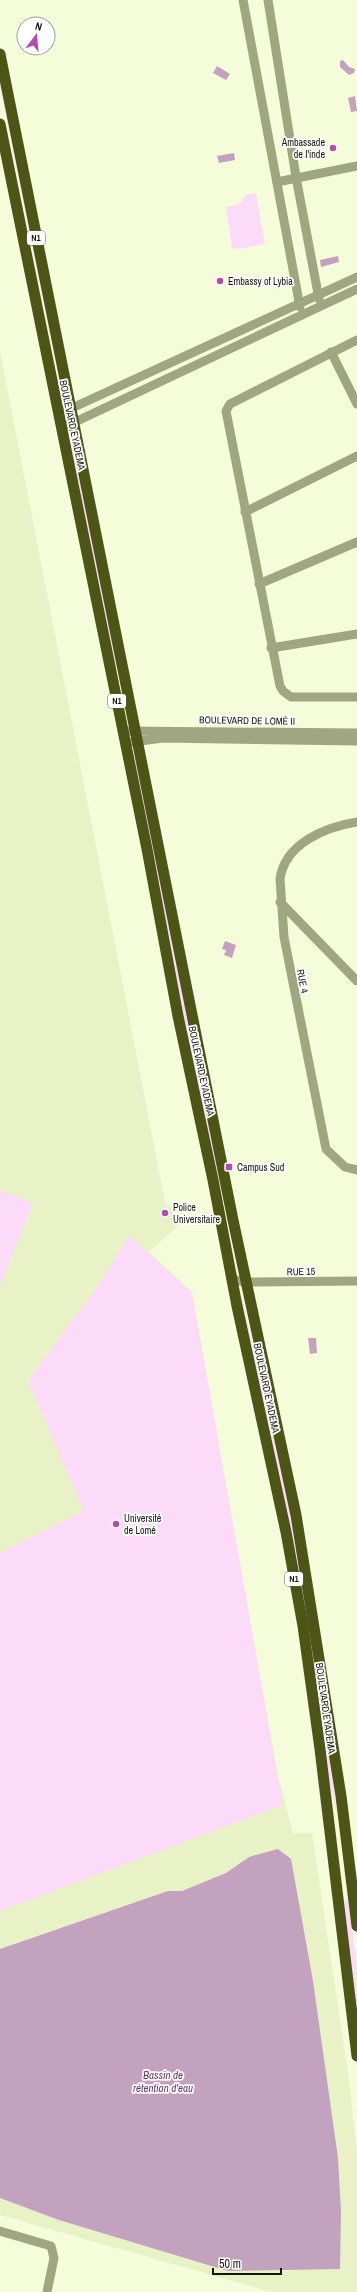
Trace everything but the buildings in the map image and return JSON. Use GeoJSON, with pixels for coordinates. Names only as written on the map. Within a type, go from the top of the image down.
{"type":"FeatureCollection","features":[{"type":"Feature","properties":{"kind":"highway","name":"BOULEVARD EYADEMA"},"geometry":{"type":"LineString","coordinates":[[0,54],[50,313],[75,422]]}},
{"type":"Feature","properties":{"kind":"highway","name":"BOULEVARD EYADEMA"},"geometry":{"type":"LineString","coordinates":[[0,124],[37,316],[62,426],[231,1279],[286,1532],[303,1626],[326,1789],[357,2056]]}},
{"type":"Feature","properties":{"kind":"highway","name":"N1"},"geometry":{"type":"LineString","coordinates":[[75,422],[246,1282],[297,1522],[341,1796],[357,1926]]}},
{"type":"Feature","properties":{"kind":"street"},"geometry":{"type":"LineString","coordinates":[[244,0],[302,315]]}},
{"type":"Feature","properties":{"kind":"street"},"geometry":{"type":"LineString","coordinates":[[268,0],[296,177],[320,306]]}},
{"type":"Feature","properties":{"kind":"street"},"geometry":{"type":"LineString","coordinates":[[277,182],[357,166]]}},
{"type":"Feature","properties":{"kind":"street"},"geometry":{"type":"LineString","coordinates":[[59,412],[72,408],[357,277]]}},
{"type":"Feature","properties":{"kind":"street"},"geometry":{"type":"LineString","coordinates":[[62,426],[75,422],[357,289]]}},
{"type":"Feature","properties":{"kind":"street"},"geometry":{"type":"LineString","coordinates":[[357,340],[331,352],[227,407],[226,415],[271,648],[280,686],[291,697],[357,697]]}},
{"type":"Feature","properties":{"kind":"street"},"geometry":{"type":"LineString","coordinates":[[331,352],[357,404]]}},
{"type":"Feature","properties":{"kind":"street"},"geometry":{"type":"LineString","coordinates":[[245,512],[357,456]]}},
{"type":"Feature","properties":{"kind":"street"},"geometry":{"type":"LineString","coordinates":[[259,584],[357,542]]}},
{"type":"Feature","properties":{"kind":"street"},"geometry":{"type":"LineString","coordinates":[[271,648],[357,634]]}},
{"type":"Feature","properties":{"kind":"street"},"geometry":{"type":"LineString","coordinates":[[123,731],[136,730]]}},
{"type":"Feature","properties":{"kind":"street","name":"BOULEVARD DE LOMÉ II"},"geometry":{"type":"LineString","coordinates":[[136,730],[357,733]]}},
{"type":"Feature","properties":{"kind":"street","name":"BOULEVARD DE LOMÉ II"},"geometry":{"type":"LineString","coordinates":[[125,743],[163,738],[357,741]]}},
{"type":"Feature","properties":{"kind":"street","name":"RUE 4"},"geometry":{"type":"LineString","coordinates":[[357,822],[320,832],[294,850],[282,869],[280,902],[284,937],[326,1149],[346,1167],[357,1170]]}},
{"type":"Feature","properties":{"kind":"street"},"geometry":{"type":"LineString","coordinates":[[280,902],[357,981]]}},
{"type":"Feature","properties":{"kind":"street","name":"RUE 15"},"geometry":{"type":"LineString","coordinates":[[231,1279],[246,1282],[357,1281]]}},
{"type":"Feature","properties":{"kind":"street"},"geometry":{"type":"LineString","coordinates":[[0,2230],[47,2244],[53,2249],[54,2258],[47,2292]]}},
{"type":"Feature","properties":{"kind":"shaded area"},"geometry":{"type":"Polygon","coordinates":[[[0,68],[59,379],[0,86],[0,68]]]}},
{"type":"Feature","properties":{"kind":"shaded area"},"geometry":{"type":"Polygon","coordinates":[[[256,193],[265,244],[238,249],[232,248],[226,207],[242,201],[245,195],[256,193]]]}},
{"type":"Feature","properties":{"kind":"shaded area","name":"Université de Lomé"},"geometry":{"type":"Polygon","coordinates":[[[0,351],[165,1202],[175,1211],[179,1225],[149,1252],[192,1292],[273,1756],[293,1833],[312,1833],[349,2079],[357,2152],[357,2292],[271,2292],[0,2215],[0,351]]]}},
{"type":"Feature","properties":{"kind":"shaded area"},"geometry":{"type":"Polygon","coordinates":[[[72,442],[119,667],[116,667],[108,638],[71,445],[72,442]]]}},
{"type":"Feature","properties":{"kind":"shaded area"},"geometry":{"type":"Polygon","coordinates":[[[133,754],[137,766],[224,1202],[203,1112],[131,755],[133,754]]]}},
{"type":"Feature","properties":{"kind":"shaded area"},"geometry":{"type":"Polygon","coordinates":[[[0,1190],[33,1203],[0,1286],[0,1190]]]}},
{"type":"Feature","properties":{"kind":"shaded area"},"geometry":{"type":"Polygon","coordinates":[[[129,1236],[192,1292],[283,1805],[0,1911],[0,1553],[84,1511],[28,1381],[97,1287],[129,1236]]]}},
{"type":"Feature","properties":{"kind":"shaded area"},"geometry":{"type":"Polygon","coordinates":[[[242,1298],[300,1557],[324,1708],[337,1815],[329,1780],[319,1703],[241,1300],[242,1298]]]}},
{"type":"Feature","properties":{"kind":"shaded area"},"geometry":{"type":"Polygon","coordinates":[[[346,1899],[348,1900],[357,1965],[357,2009],[344,1901],[346,1899]]]}},
{"type":"Feature","properties":{"kind":"water"},"geometry":{"type":"Polygon","coordinates":[[[343,60],[349,67],[355,69],[354,73],[349,75],[340,67],[340,61],[343,60]]]}},
{"type":"Feature","properties":{"kind":"water"},"geometry":{"type":"Polygon","coordinates":[[[217,66],[230,74],[226,80],[213,73],[217,66]]]}},
{"type":"Feature","properties":{"kind":"water"},"geometry":{"type":"Polygon","coordinates":[[[355,96],[357,111],[351,112],[348,98],[355,96]]]}},
{"type":"Feature","properties":{"kind":"water"},"geometry":{"type":"Polygon","coordinates":[[[234,153],[235,160],[219,163],[217,156],[234,153]]]}},
{"type":"Feature","properties":{"kind":"water"},"geometry":{"type":"Polygon","coordinates":[[[338,256],[339,262],[321,267],[320,260],[338,256]]]}},
{"type":"Feature","properties":{"kind":"water"},"geometry":{"type":"Polygon","coordinates":[[[225,941],[236,945],[232,958],[224,955],[226,950],[222,949],[225,941]]]}},
{"type":"Feature","properties":{"kind":"water"},"geometry":{"type":"Polygon","coordinates":[[[308,1338],[316,1338],[317,1353],[310,1354],[308,1338]]]}},
{"type":"Feature","properties":{"kind":"water","name":"Bassin de rétention d'eau"},"geometry":{"type":"Polygon","coordinates":[[[278,1849],[291,1859],[313,1981],[338,2158],[341,2211],[340,2269],[228,2271],[59,2220],[0,2198],[0,1949],[168,1891],[182,1891],[226,1873],[249,1857],[278,1849]]]}},
{"type":"Feature","properties":{"kind":"place","name":"Ambassade de I'inde"},"geometry":{"type":"Point","coordinates":[333,148]}},
{"type":"Feature","properties":{"kind":"place","name":"Embassy of Lybia"},"geometry":{"type":"Point","coordinates":[220,281]}},
{"type":"Feature","properties":{"kind":"place","name":"Campus Sud"},"geometry":{"type":"Point","coordinates":[229,1167]}},
{"type":"Feature","properties":{"kind":"place","name":"Police Universitaire"},"geometry":{"type":"Point","coordinates":[165,1213]}},
{"type":"Feature","properties":{"kind":"place","name":"Université de Lomé"},"geometry":{"type":"Point","coordinates":[116,1524]}}]}
